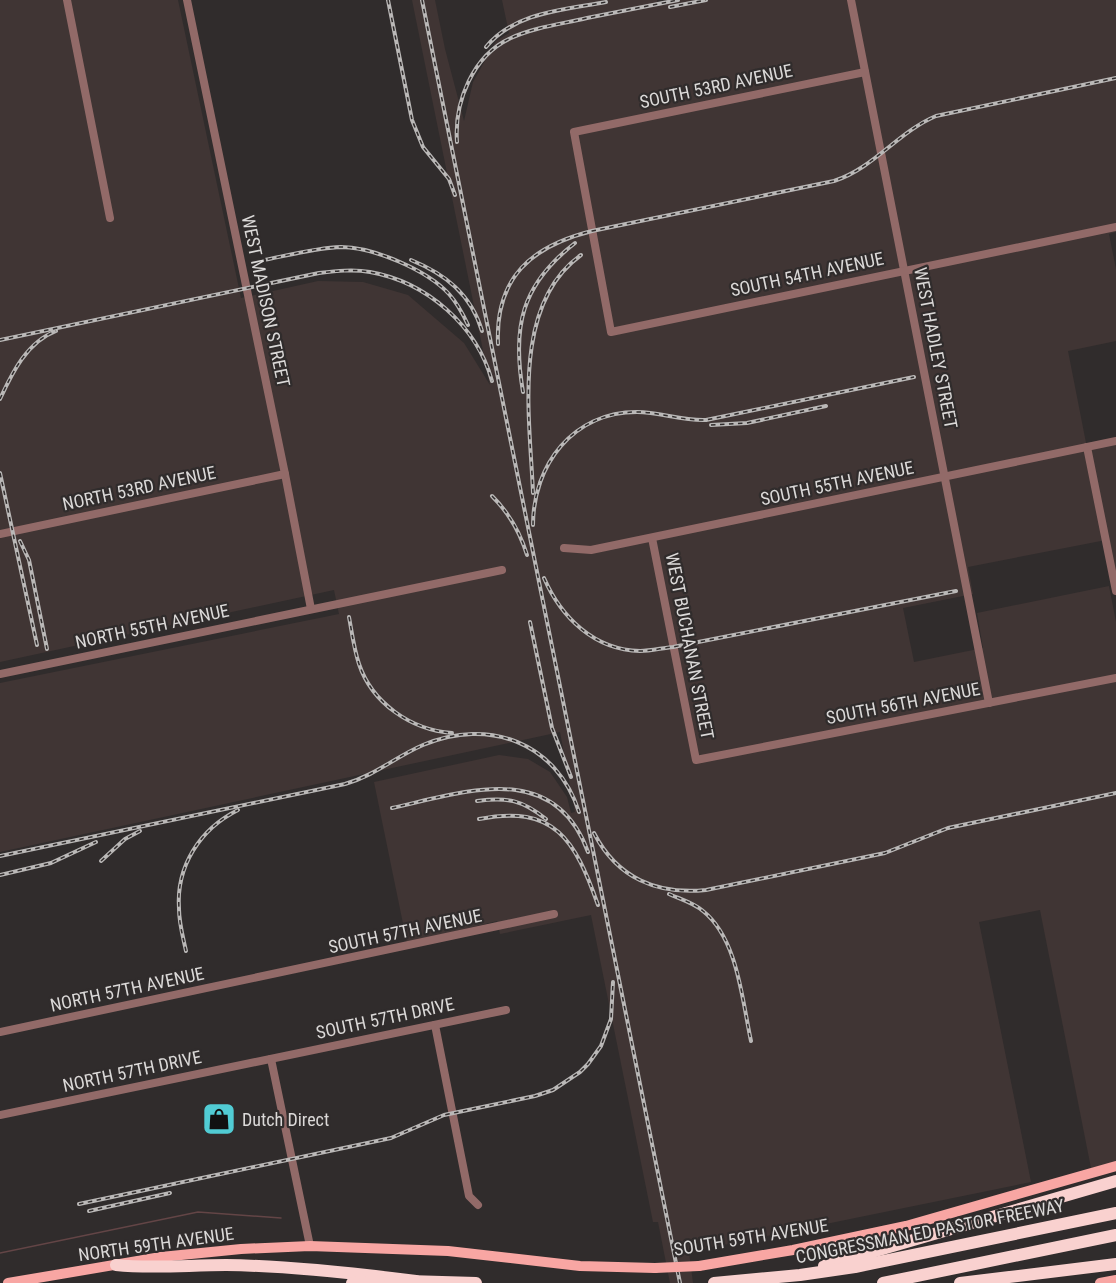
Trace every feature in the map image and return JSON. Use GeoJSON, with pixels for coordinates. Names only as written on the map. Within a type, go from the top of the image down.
{"type":"FeatureCollection","features":[{"type":"Feature","properties":{"kind":"highway"},"geometry":{"type":"LineString","coordinates":[[800,1275],[842,1260],[1116,1181]]}},
{"type":"Feature","properties":{"kind":"highway","name":"CONGRESSMAN ED PASTOR FREEWAY"},"geometry":{"type":"LineString","coordinates":[[714,1283],[800,1275],[903,1258],[1116,1213]]}},
{"type":"Feature","properties":{"kind":"highway"},"geometry":{"type":"LineString","coordinates":[[883,1283],[1116,1235]]}},
{"type":"Feature","properties":{"kind":"highway"},"geometry":{"type":"LineString","coordinates":[[960,1283],[1116,1264]]}},
{"type":"Feature","properties":{"kind":"highway"},"geometry":{"type":"LineString","coordinates":[[116,1265],[140,1268],[254,1266],[362,1274],[416,1281]]}},
{"type":"Feature","properties":{"kind":"highway"},"geometry":{"type":"LineString","coordinates":[[352,1283],[416,1281],[476,1283]]}},
{"type":"Feature","properties":{"kind":"main road","name":"SOUTH 59TH AVENUE"},"geometry":{"type":"LineString","coordinates":[[310,1246],[448,1251],[580,1266],[655,1268],[699,1266],[793,1250],[906,1226],[1116,1166]]}},
{"type":"Feature","properties":{"kind":"main road","name":"NORTH 59TH AVENUE"},"geometry":{"type":"LineString","coordinates":[[8,1283],[161,1257],[310,1246]]}},
{"type":"Feature","properties":{"kind":"main road"},"geometry":{"type":"LineString","coordinates":[[1100,1283],[1116,1280]]}},
{"type":"Feature","properties":{"kind":"street"},"geometry":{"type":"LineString","coordinates":[[67,0],[110,218]]}},
{"type":"Feature","properties":{"kind":"street","name":"WEST MADISON STREET"},"geometry":{"type":"LineString","coordinates":[[187,0],[311,609]]}},
{"type":"Feature","properties":{"kind":"street","name":"WEST HADLEY STREET"},"geometry":{"type":"LineString","coordinates":[[851,0],[989,703]]}},
{"type":"Feature","properties":{"kind":"street","name":"SOUTH 53RD AVENUE"},"geometry":{"type":"LineString","coordinates":[[611,332],[574,132],[865,72]]}},
{"type":"Feature","properties":{"kind":"street","name":"SOUTH 54TH AVENUE"},"geometry":{"type":"LineString","coordinates":[[611,332],[1116,227]]}},
{"type":"Feature","properties":{"kind":"street","name":"SOUTH 55TH AVENUE"},"geometry":{"type":"LineString","coordinates":[[564,548],[591,550],[1116,441]]}},
{"type":"Feature","properties":{"kind":"street"},"geometry":{"type":"LineString","coordinates":[[1087,447],[1116,591]]}},
{"type":"Feature","properties":{"kind":"street","name":"NORTH 53RD AVENUE"},"geometry":{"type":"LineString","coordinates":[[0,534],[285,474]]}},
{"type":"Feature","properties":{"kind":"street","name":"WEST BUCHANAN STREET"},"geometry":{"type":"LineString","coordinates":[[652,538],[696,760]]}},
{"type":"Feature","properties":{"kind":"street"},"geometry":{"type":"LineString","coordinates":[[311,609],[502,570]]}},
{"type":"Feature","properties":{"kind":"street","name":"NORTH 55TH AVENUE"},"geometry":{"type":"LineString","coordinates":[[0,674],[311,609]]}},
{"type":"Feature","properties":{"kind":"street","name":"SOUTH 56TH AVENUE"},"geometry":{"type":"LineString","coordinates":[[696,760],[1116,678]]}},
{"type":"Feature","properties":{"kind":"street","name":"SOUTH 57TH AVENUE"},"geometry":{"type":"LineString","coordinates":[[261,977],[554,914]]}},
{"type":"Feature","properties":{"kind":"street","name":"NORTH 57TH AVENUE"},"geometry":{"type":"LineString","coordinates":[[0,1032],[261,977]]}},
{"type":"Feature","properties":{"kind":"street","name":"SOUTH 57TH DRIVE"},"geometry":{"type":"LineString","coordinates":[[271,1059],[506,1010]]}},
{"type":"Feature","properties":{"kind":"street"},"geometry":{"type":"LineString","coordinates":[[435,1025],[469,1196],[478,1205]]}},
{"type":"Feature","properties":{"kind":"street"},"geometry":{"type":"LineString","coordinates":[[271,1059],[310,1246]]}},
{"type":"Feature","properties":{"kind":"street","name":"NORTH 57TH DRIVE"},"geometry":{"type":"LineString","coordinates":[[0,1115],[271,1059]]}},
{"type":"Feature","properties":{"kind":"shaded area"},"geometry":{"type":"Polygon","coordinates":[[[0,0],[178,0],[241,298],[318,281],[363,282],[408,295],[464,343],[490,385],[412,0],[435,0],[464,121],[473,82],[496,41],[509,33],[502,0],[657,0],[658,3],[670,0],[1116,0],[1116,232],[1109,234],[1116,269],[1116,341],[1068,351],[1087,448],[1116,443],[1116,585],[1106,540],[968,567],[973,594],[903,608],[914,662],[983,648],[977,613],[1109,586],[1116,622],[1116,1162],[1091,1168],[1040,910],[979,922],[1031,1182],[689,1252],[693,1283],[670,1283],[658,1222],[653,1222],[591,915],[500,934],[497,921],[407,943],[374,782],[499,755],[528,759],[550,772],[567,797],[571,813],[575,812],[560,732],[0,852],[0,683],[339,614],[334,590],[0,662],[0,0]]]}},
{"type":"Feature","properties":{"kind":"waterway"},"geometry":{"type":"LineString","coordinates":[[0,1253],[198,1212],[281,1218]]}},
{"type":"Feature","properties":{"kind":"railway"},"geometry":{"type":"LineString","coordinates":[[388,0],[412,120],[423,147],[449,179],[455,195]]}},
{"type":"Feature","properties":{"kind":"railway"},"geometry":{"type":"LineString","coordinates":[[422,0],[680,1283]]}},
{"type":"Feature","properties":{"kind":"railway"},"geometry":{"type":"LineString","coordinates":[[457,142],[459,111],[469,81],[476,68],[498,46],[520,34],[539,28],[678,0]]}},
{"type":"Feature","properties":{"kind":"railway"},"geometry":{"type":"LineString","coordinates":[[670,7],[706,0]]}},
{"type":"Feature","properties":{"kind":"railway"},"geometry":{"type":"LineString","coordinates":[[486,47],[498,35],[525,19],[606,2]]}},
{"type":"Feature","properties":{"kind":"railway"},"geometry":{"type":"LineString","coordinates":[[498,344],[503,300],[521,268],[535,256],[571,237],[834,181],[861,168],[910,131],[936,116],[1116,78]]}},
{"type":"Feature","properties":{"kind":"railway"},"geometry":{"type":"LineString","coordinates":[[523,392],[519,347],[520,327],[525,309],[532,291],[543,275],[575,243]]}},
{"type":"Feature","properties":{"kind":"railway"},"geometry":{"type":"LineString","coordinates":[[259,261],[341,247],[368,251],[414,269],[439,285],[455,301],[468,325]]}},
{"type":"Feature","properties":{"kind":"railway"},"geometry":{"type":"LineString","coordinates":[[533,493],[528,398],[534,333],[544,303],[559,277],[581,255]]}},
{"type":"Feature","properties":{"kind":"railway"},"geometry":{"type":"LineString","coordinates":[[411,260],[435,272],[455,287],[471,306],[482,331]]}},
{"type":"Feature","properties":{"kind":"railway"},"geometry":{"type":"LineString","coordinates":[[0,340],[319,273],[364,271],[391,277],[411,286],[430,296],[447,310],[475,342],[492,381]]}},
{"type":"Feature","properties":{"kind":"railway"},"geometry":{"type":"LineString","coordinates":[[0,399],[15,369],[29,350],[56,331]]}},
{"type":"Feature","properties":{"kind":"railway"},"geometry":{"type":"LineString","coordinates":[[533,525],[540,482],[549,463],[561,446],[576,432],[594,421],[614,414],[637,412],[706,420],[914,377]]}},
{"type":"Feature","properties":{"kind":"railway"},"geometry":{"type":"LineString","coordinates":[[711,425],[747,423],[826,406]]}},
{"type":"Feature","properties":{"kind":"railway"},"geometry":{"type":"LineString","coordinates":[[0,473],[37,645]]}},
{"type":"Feature","properties":{"kind":"railway"},"geometry":{"type":"LineString","coordinates":[[492,496],[513,523],[527,555]]}},
{"type":"Feature","properties":{"kind":"railway"},"geometry":{"type":"LineString","coordinates":[[20,541],[29,560],[47,649]]}},
{"type":"Feature","properties":{"kind":"railway"},"geometry":{"type":"LineString","coordinates":[[544,578],[560,606],[581,629],[608,645],[640,651],[673,647],[956,591]]}},
{"type":"Feature","properties":{"kind":"railway"},"geometry":{"type":"LineString","coordinates":[[349,617],[359,664],[373,691],[395,712],[408,720],[437,731],[452,733]]}},
{"type":"Feature","properties":{"kind":"railway"},"geometry":{"type":"LineString","coordinates":[[530,622],[552,728],[571,777]]}},
{"type":"Feature","properties":{"kind":"railway"},"geometry":{"type":"LineString","coordinates":[[0,856],[345,784],[366,776],[423,745],[448,737],[472,734],[496,736],[518,742],[537,753],[555,768],[569,788],[579,812]]}},
{"type":"Feature","properties":{"kind":"railway"},"geometry":{"type":"LineString","coordinates":[[392,808],[477,790],[505,789],[530,793],[553,804],[573,823],[588,852]]}},
{"type":"Feature","properties":{"kind":"railway"},"geometry":{"type":"LineString","coordinates":[[594,833],[614,862],[640,880],[671,890],[706,890],[885,853],[948,828],[1116,793]]}},
{"type":"Feature","properties":{"kind":"railway"},"geometry":{"type":"LineString","coordinates":[[477,801],[497,799],[514,801],[546,819]]}},
{"type":"Feature","properties":{"kind":"railway"},"geometry":{"type":"LineString","coordinates":[[186,951],[179,909],[179,893],[186,864],[193,850],[212,827],[238,810]]}},
{"type":"Feature","properties":{"kind":"railway"},"geometry":{"type":"LineString","coordinates":[[479,819],[505,816],[526,817],[544,822],[558,832],[570,845],[580,862],[598,905]]}},
{"type":"Feature","properties":{"kind":"railway"},"geometry":{"type":"LineString","coordinates":[[101,861],[125,839],[140,831]]}},
{"type":"Feature","properties":{"kind":"railway"},"geometry":{"type":"LineString","coordinates":[[0,875],[51,863],[96,842]]}},
{"type":"Feature","properties":{"kind":"railway"},"geometry":{"type":"LineString","coordinates":[[669,894],[703,911],[724,937],[737,971],[751,1041]]}},
{"type":"Feature","properties":{"kind":"railway"},"geometry":{"type":"LineString","coordinates":[[79,1204],[391,1138],[444,1115],[535,1096],[553,1090],[580,1072],[601,1046],[611,1019],[613,982]]}},
{"type":"Feature","properties":{"kind":"railway"},"geometry":{"type":"LineString","coordinates":[[89,1211],[170,1193]]}},
{"type":"Feature","properties":{"kind":"place","name":"Dutch Direct"},"geometry":{"type":"Point","coordinates":[219,1119]}}]}
